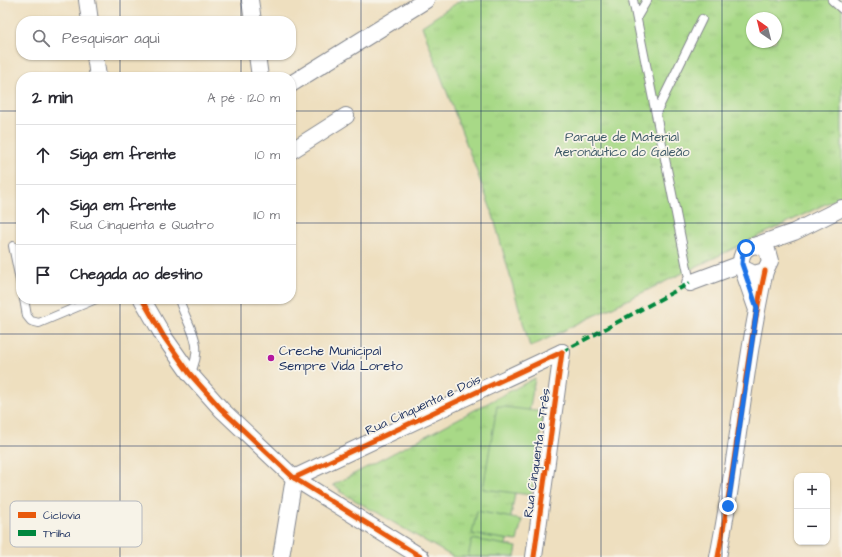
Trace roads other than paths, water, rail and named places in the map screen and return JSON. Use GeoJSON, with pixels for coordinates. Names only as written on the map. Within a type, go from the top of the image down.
{"type":"FeatureCollection","features":[{"type":"Feature","properties":{"kind":"street"},"geometry":{"type":"LineString","coordinates":[[87,0],[89,16]]}},
{"type":"Feature","properties":{"kind":"street"},"geometry":{"type":"LineString","coordinates":[[250,0],[252,16]]}},
{"type":"Feature","properties":{"kind":"street"},"geometry":{"type":"LineString","coordinates":[[296,81],[426,0]]}},
{"type":"Feature","properties":{"kind":"street"},"geometry":{"type":"LineString","coordinates":[[96,60],[97,72]]}},
{"type":"Feature","properties":{"kind":"street"},"geometry":{"type":"LineString","coordinates":[[258,60],[259,72]]}},
{"type":"Feature","properties":{"kind":"street"},"geometry":{"type":"LineString","coordinates":[[296,148],[346,116]]}},
{"type":"Feature","properties":{"kind":"street"},"geometry":{"type":"LineString","coordinates":[[757,308],[743,266],[743,252],[751,246],[794,232],[842,208]]}},
{"type":"Feature","properties":{"kind":"street"},"geometry":{"type":"LineString","coordinates":[[743,266],[754,274],[768,266],[794,232]]}},
{"type":"Feature","properties":{"kind":"street"},"geometry":{"type":"LineString","coordinates":[[718,557],[728,506],[757,308],[768,266],[767,250],[757,245]]}},
{"type":"Feature","properties":{"kind":"street"},"geometry":{"type":"LineString","coordinates":[[690,283],[743,266]]}},
{"type":"Feature","properties":{"kind":"street"},"geometry":{"type":"LineString","coordinates":[[145,304],[164,337],[190,374],[222,410],[294,478],[421,557]]}},
{"type":"Feature","properties":{"kind":"street","name":"Rua Cinquenta e Dois"},"geometry":{"type":"LineString","coordinates":[[294,478],[562,352]]}},
{"type":"Feature","properties":{"kind":"street","name":"Rua Cinquenta e Três"},"geometry":{"type":"LineString","coordinates":[[534,557],[562,352]]}},
{"type":"Feature","properties":{"kind":"street"},"geometry":{"type":"LineString","coordinates":[[280,557],[294,478]]}},
{"type":"Feature","properties":{"kind":"lane"},"geometry":{"type":"LineString","coordinates":[[633,0],[690,283]]}},
{"type":"Feature","properties":{"kind":"lane"},"geometry":{"type":"LineString","coordinates":[[637,17],[647,0]]}},
{"type":"Feature","properties":{"kind":"lane"},"geometry":{"type":"LineString","coordinates":[[832,0],[842,9]]}},
{"type":"Feature","properties":{"kind":"lane"},"geometry":{"type":"LineString","coordinates":[[656,113],[702,18]]}},
{"type":"Feature","properties":{"kind":"lane"},"geometry":{"type":"LineString","coordinates":[[13,246],[16,261]]}},
{"type":"Feature","properties":{"kind":"lane"},"geometry":{"type":"LineString","coordinates":[[25,304],[27,316],[31,321],[38,323],[84,304]]}},
{"type":"Feature","properties":{"kind":"lane"},"geometry":{"type":"LineString","coordinates":[[181,304],[198,345],[196,362],[190,374]]}},
{"type":"Feature","properties":{"kind":"place","name":"Creche Municipal Sempre Vida Loreto"},"geometry":{"type":"Point","coordinates":[271,358]}},
{"type":"Feature","properties":{"kind":"park label","name":"Parque de Material Aeronáutico do Galeão"},"geometry":{"type":"Point","coordinates":[622,144]}}]}
